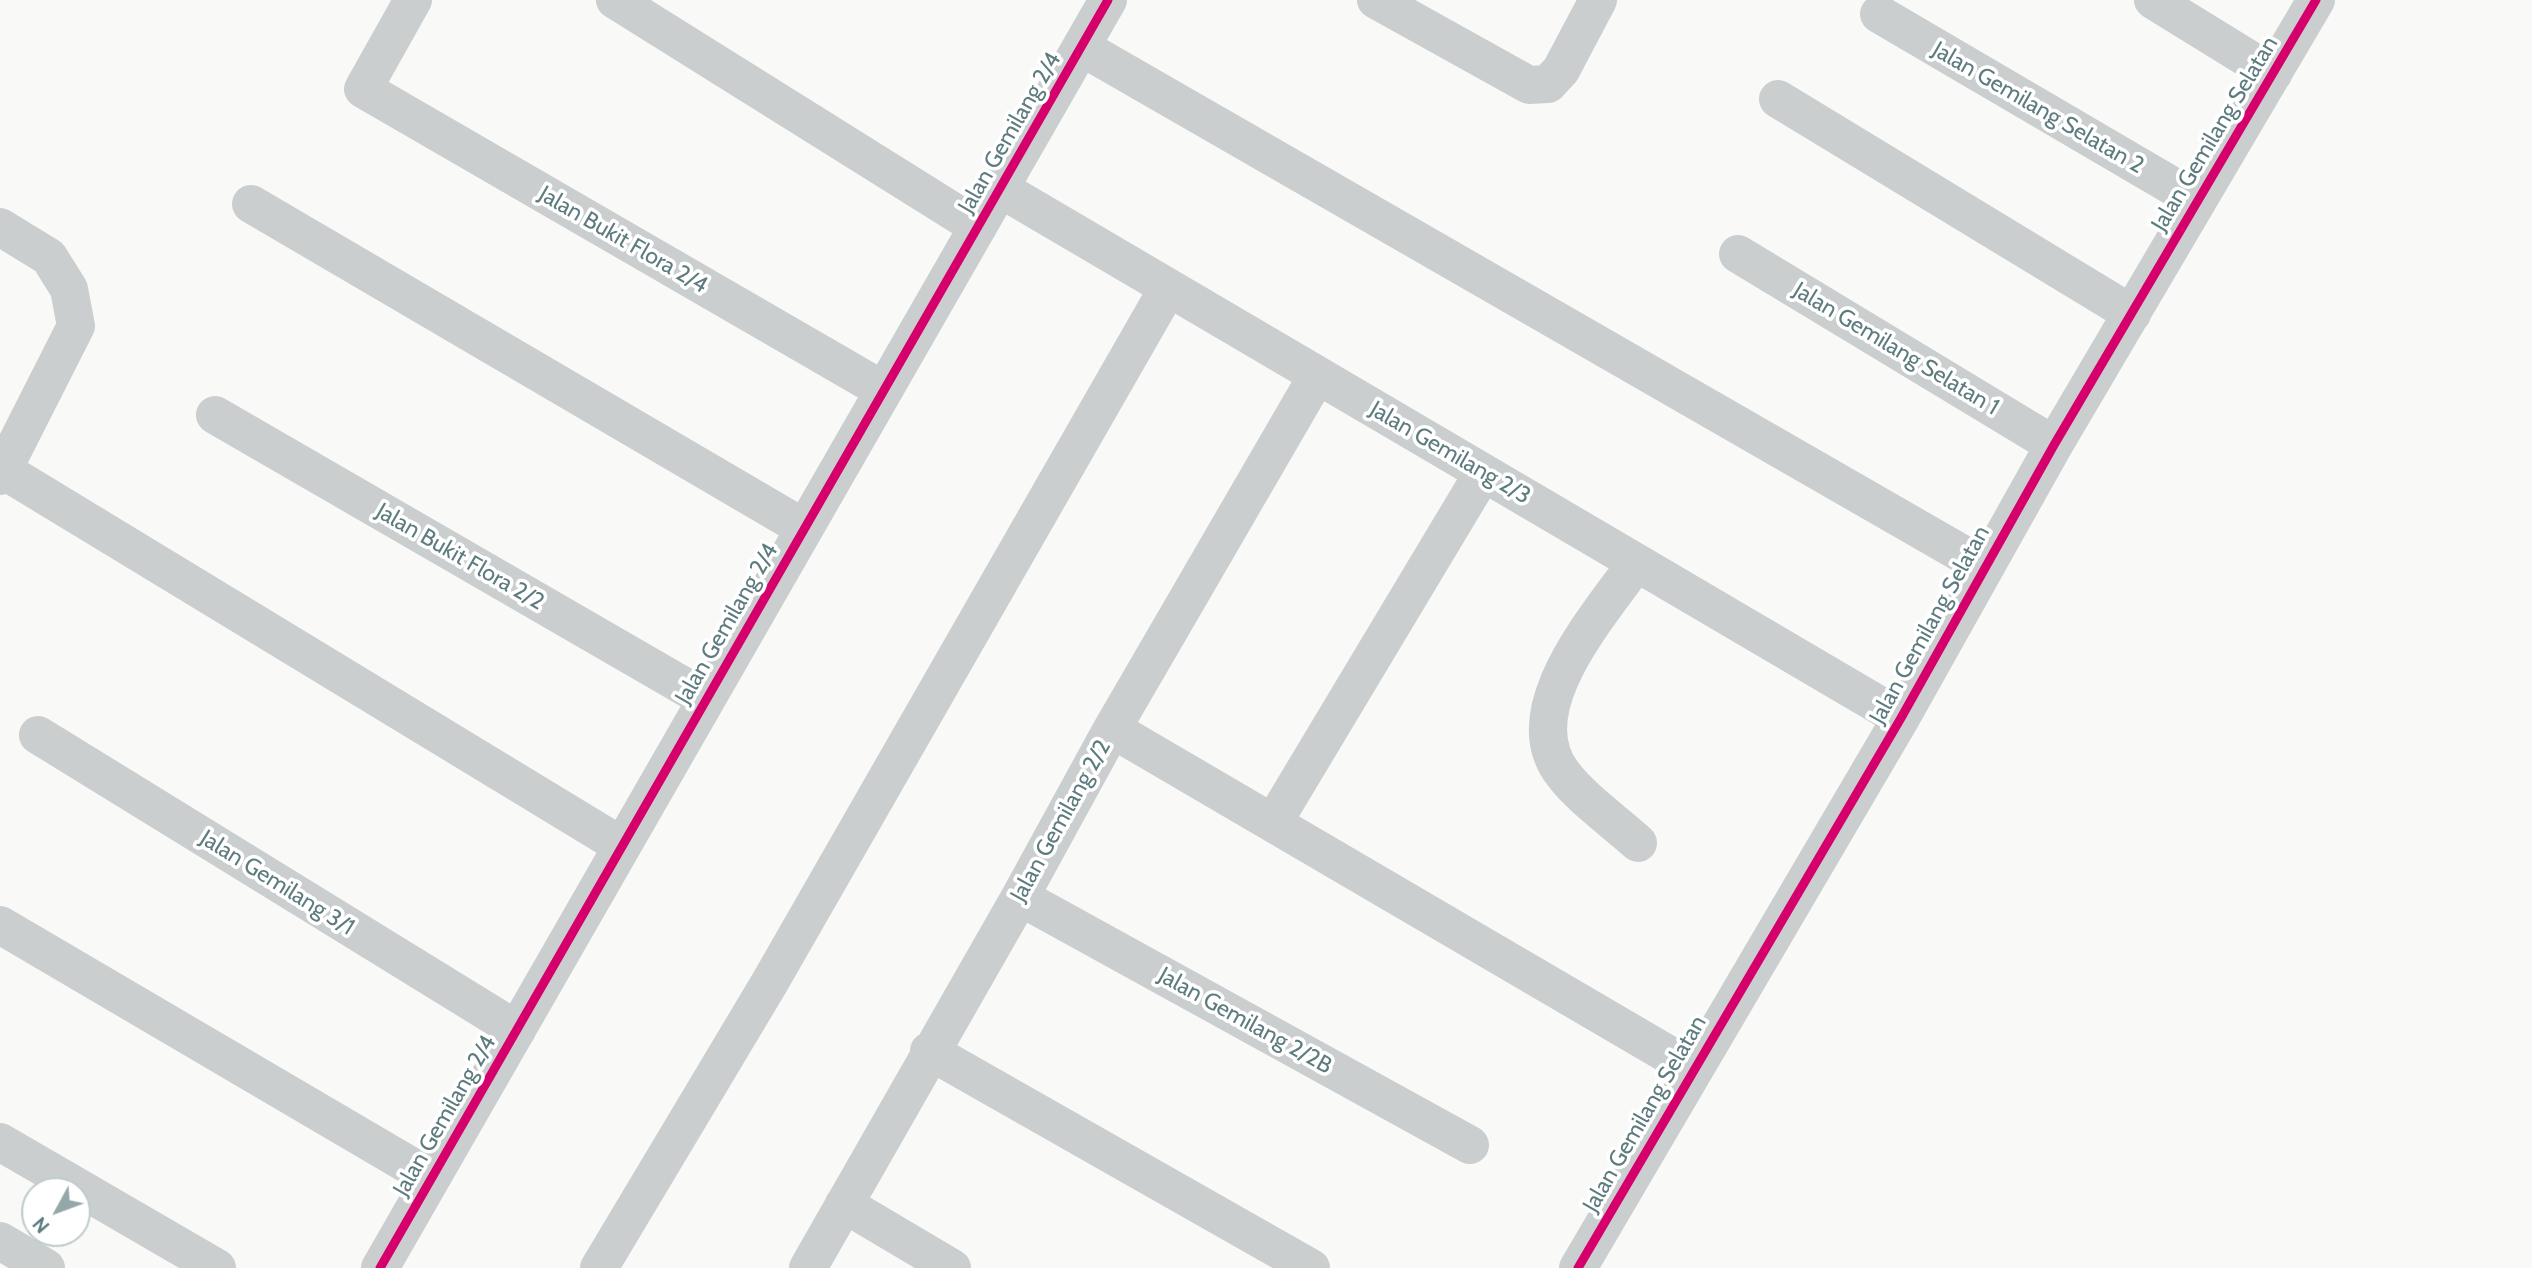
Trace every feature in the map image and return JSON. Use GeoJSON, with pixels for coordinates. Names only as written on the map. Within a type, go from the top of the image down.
{"type":"FeatureCollection","features":[{"type":"Feature","properties":{"kind":"street","name":"Jalan Bukit Flora 2/4"},"geometry":{"type":"LineString","coordinates":[[413,0],[363,89],[883,390]]}},
{"type":"Feature","properties":{"kind":"street"},"geometry":{"type":"LineString","coordinates":[[615,0],[978,227]]}},
{"type":"Feature","properties":{"kind":"street","name":"Jalan Gemilang 2/4"},"geometry":{"type":"LineString","coordinates":[[380,1268],[1108,0]]}},
{"type":"Feature","properties":{"kind":"street"},"geometry":{"type":"LineString","coordinates":[[1376,0],[1529,85],[1548,84],[1561,70],[1598,0]]}},
{"type":"Feature","properties":{"kind":"street"},"geometry":{"type":"LineString","coordinates":[[2153,0],[2273,74]]}},
{"type":"Feature","properties":{"kind":"street","name":"Jalan Gemilang Selatan"},"geometry":{"type":"LineString","coordinates":[[1578,1268],[1901,718],[2053,444],[2316,0]]}},
{"type":"Feature","properties":{"kind":"street","name":"Jalan Gemilang Selatan 2"},"geometry":{"type":"LineString","coordinates":[[1879,14],[2198,201]]}},
{"type":"Feature","properties":{"kind":"street"},"geometry":{"type":"LineString","coordinates":[[1081,47],[1985,567]]}},
{"type":"Feature","properties":{"kind":"street"},"geometry":{"type":"LineString","coordinates":[[1778,99],[2132,314]]}},
{"type":"Feature","properties":{"kind":"street","name":"Jalan Gemilang 2/3"},"geometry":{"type":"LineString","coordinates":[[999,188],[1901,718]]}},
{"type":"Feature","properties":{"kind":"street"},"geometry":{"type":"LineString","coordinates":[[251,204],[804,528]]}},
{"type":"Feature","properties":{"kind":"street"},"geometry":{"type":"LineString","coordinates":[[0,227],[49,257],[69,289],[76,326],[2,473],[622,846]]}},
{"type":"Feature","properties":{"kind":"street","name":"Jalan Gemilang Selatan 1"},"geometry":{"type":"LineString","coordinates":[[1738,254],[2053,444]]}},
{"type":"Feature","properties":{"kind":"street"},"geometry":{"type":"LineString","coordinates":[[599,1268],[770,982],[1168,288]]}},
{"type":"Feature","properties":{"kind":"street","name":"Jalan Gemilang 2/2"},"geometry":{"type":"LineString","coordinates":[[808,1268],[929,1051],[1020,897],[1112,729],[1317,376]]}},
{"type":"Feature","properties":{"kind":"street","name":"Jalan Bukit Flora 2/2"},"geometry":{"type":"LineString","coordinates":[[215,415],[706,699]]}},
{"type":"Feature","properties":{"kind":"street"},"geometry":{"type":"LineString","coordinates":[[1273,823],[1483,473]]}},
{"type":"Feature","properties":{"kind":"street"},"geometry":{"type":"LineString","coordinates":[[1636,563],[1561,674],[1550,705],[1546,741],[1562,774],[1638,843]]}},
{"type":"Feature","properties":{"kind":"street"},"geometry":{"type":"LineString","coordinates":[[1112,729],[1693,1069]]}},
{"type":"Feature","properties":{"kind":"street","name":"Jalan Gemilang 3/1"},"geometry":{"type":"LineString","coordinates":[[38,735],[517,1030]]}},
{"type":"Feature","properties":{"kind":"street","name":"Jalan Gemilang 2/2B"},"geometry":{"type":"LineString","coordinates":[[1020,897],[1470,1145]]}},
{"type":"Feature","properties":{"kind":"street"},"geometry":{"type":"LineString","coordinates":[[0,925],[431,1178]]}},
{"type":"Feature","properties":{"kind":"street"},"geometry":{"type":"LineString","coordinates":[[929,1051],[1311,1268]]}},
{"type":"Feature","properties":{"kind":"street"},"geometry":{"type":"LineString","coordinates":[[0,1142],[218,1268]]}},
{"type":"Feature","properties":{"kind":"street"},"geometry":{"type":"LineString","coordinates":[[844,1204],[952,1268]]}},
{"type":"Feature","properties":{"kind":"street"},"geometry":{"type":"LineString","coordinates":[[0,1241],[46,1268]]}},
{"type":"Feature","properties":{"kind":"cycle path"},"geometry":{"type":"LineString","coordinates":[[380,1268],[1108,0]]}},
{"type":"Feature","properties":{"kind":"cycle path"},"geometry":{"type":"LineString","coordinates":[[1578,1268],[1901,718],[2054,445],[2316,0]]}}]}
